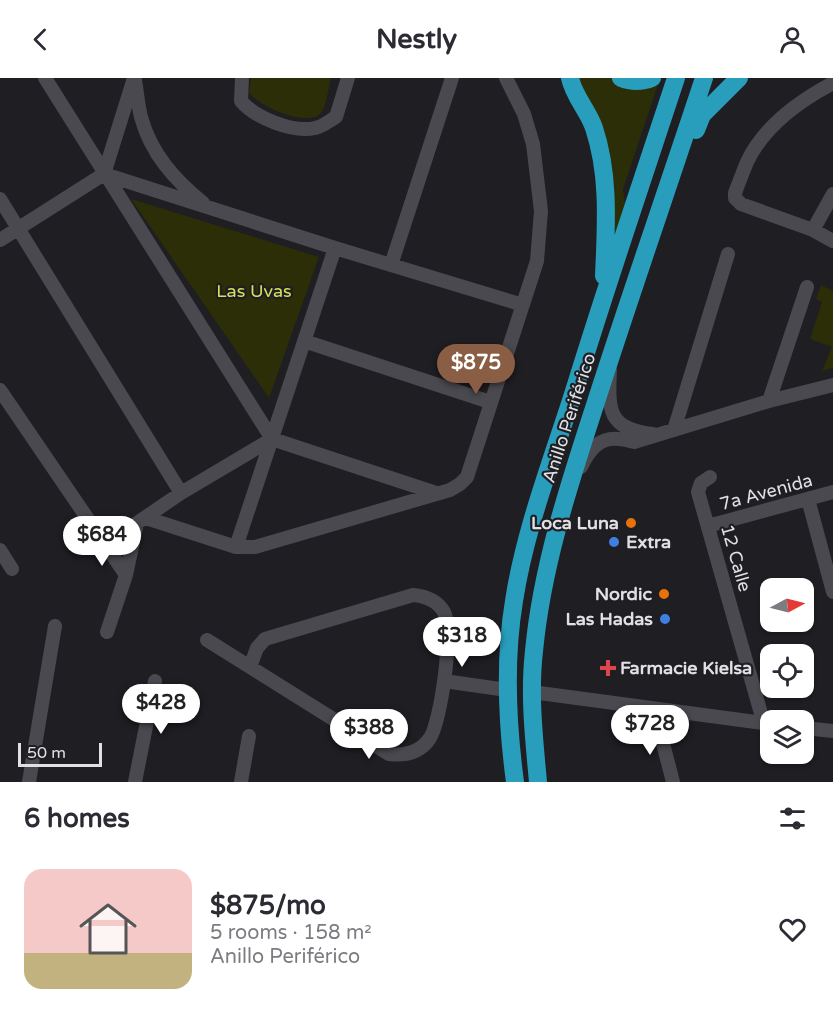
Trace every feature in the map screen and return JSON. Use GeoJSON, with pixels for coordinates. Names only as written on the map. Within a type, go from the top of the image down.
{"type":"FeatureCollection","features":[{"type":"Feature","properties":{"kind":"highway"},"geometry":{"type":"LineString","coordinates":[[570,78],[594,129],[603,170],[606,222],[603,300]]}},
{"type":"Feature","properties":{"kind":"highway"},"geometry":{"type":"LineString","coordinates":[[621,78],[630,81],[646,81],[652,78]]}},
{"type":"Feature","properties":{"kind":"highway","name":"Anillo Periférico"},"geometry":{"type":"LineString","coordinates":[[515,782],[507,690],[514,601],[527,542],[676,78]]}},
{"type":"Feature","properties":{"kind":"highway","name":"Anillo Periférico"},"geometry":{"type":"LineString","coordinates":[[538,782],[532,692],[534,652],[543,585],[572,476],[704,78]]}},
{"type":"Feature","properties":{"kind":"highway"},"geometry":{"type":"LineString","coordinates":[[671,180],[702,115],[739,78]]}},
{"type":"Feature","properties":{"kind":"street"},"geometry":{"type":"LineString","coordinates":[[45,78],[272,439],[436,493]]}},
{"type":"Feature","properties":{"kind":"street"},"geometry":{"type":"LineString","coordinates":[[0,240],[104,174],[134,78]]}},
{"type":"Feature","properties":{"kind":"street"},"geometry":{"type":"LineString","coordinates":[[134,78],[141,118],[159,159],[181,185],[208,207]]}},
{"type":"Feature","properties":{"kind":"street"},"geometry":{"type":"LineString","coordinates":[[242,78],[241,101],[249,111],[263,118],[299,129],[317,128],[336,117],[348,78]]}},
{"type":"Feature","properties":{"kind":"street"},"geometry":{"type":"LineString","coordinates":[[391,265],[452,78]]}},
{"type":"Feature","properties":{"kind":"street"},"geometry":{"type":"LineString","coordinates":[[141,520],[236,547],[255,547],[450,490],[467,477],[537,261],[541,211],[532,144],[524,114],[506,78]]}},
{"type":"Feature","properties":{"kind":"street"},"geometry":{"type":"LineString","coordinates":[[833,83],[789,110],[768,133],[748,160],[735,193],[735,198],[741,204],[813,230],[833,241]]}},
{"type":"Feature","properties":{"kind":"street"},"geometry":{"type":"LineString","coordinates":[[104,174],[523,305]]}},
{"type":"Feature","properties":{"kind":"street"},"geometry":{"type":"LineString","coordinates":[[813,230],[833,194]]}},
{"type":"Feature","properties":{"kind":"street"},"geometry":{"type":"LineString","coordinates":[[0,199],[182,493]]}},
{"type":"Feature","properties":{"kind":"street"},"geometry":{"type":"LineString","coordinates":[[236,547],[335,248]]}},
{"type":"Feature","properties":{"kind":"street"},"geometry":{"type":"LineString","coordinates":[[674,430],[728,254]]}},
{"type":"Feature","properties":{"kind":"street"},"geometry":{"type":"LineString","coordinates":[[769,401],[807,287]]}},
{"type":"Feature","properties":{"kind":"street"},"geometry":{"type":"LineString","coordinates":[[304,341],[490,402]]}},
{"type":"Feature","properties":{"kind":"street"},"geometry":{"type":"LineString","coordinates":[[572,476],[608,431],[612,414],[611,355]]}},
{"type":"Feature","properties":{"kind":"street"},"geometry":{"type":"LineString","coordinates":[[600,441],[620,439],[634,441],[769,401],[833,385]]}},
{"type":"Feature","properties":{"kind":"street"},"geometry":{"type":"LineString","coordinates":[[0,390],[126,575]]}},
{"type":"Feature","properties":{"kind":"street"},"geometry":{"type":"LineString","coordinates":[[612,414],[624,427],[658,435]]}},
{"type":"Feature","properties":{"kind":"street"},"geometry":{"type":"LineString","coordinates":[[104,542],[272,439]]}},
{"type":"Feature","properties":{"kind":"street","name":"12 Calle"},"geometry":{"type":"LineString","coordinates":[[710,477],[700,483],[698,492],[764,710]]}},
{"type":"Feature","properties":{"kind":"street","name":"7a Avenida"},"geometry":{"type":"LineString","coordinates":[[708,526],[833,492]]}},
{"type":"Feature","properties":{"kind":"street"},"geometry":{"type":"LineString","coordinates":[[808,500],[833,592]]}},
{"type":"Feature","properties":{"kind":"street"},"geometry":{"type":"LineString","coordinates":[[107,632],[141,520]]}},
{"type":"Feature","properties":{"kind":"street"},"geometry":{"type":"LineString","coordinates":[[0,550],[12,569]]}},
{"type":"Feature","properties":{"kind":"street"},"geometry":{"type":"LineString","coordinates":[[207,640],[250,667],[389,754],[400,755],[418,750],[431,737],[436,724],[444,681],[448,630],[444,612],[432,600],[413,595],[266,639],[257,648],[250,667]]}},
{"type":"Feature","properties":{"kind":"street"},"geometry":{"type":"LineString","coordinates":[[29,782],[55,626]]}},
{"type":"Feature","properties":{"kind":"street"},"geometry":{"type":"LineString","coordinates":[[135,782],[155,681]]}},
{"type":"Feature","properties":{"kind":"street"},"geometry":{"type":"LineString","coordinates":[[444,681],[507,690]]}},
{"type":"Feature","properties":{"kind":"street"},"geometry":{"type":"LineString","coordinates":[[532,692],[760,723]]}},
{"type":"Feature","properties":{"kind":"street"},"geometry":{"type":"LineString","coordinates":[[654,709],[673,782]]}},
{"type":"Feature","properties":{"kind":"street"},"geometry":{"type":"LineString","coordinates":[[814,729],[833,732]]}},
{"type":"Feature","properties":{"kind":"street"},"geometry":{"type":"LineString","coordinates":[[241,782],[249,736]]}},
{"type":"Feature","properties":{"kind":"green space"},"geometry":{"type":"Polygon","coordinates":[[[251,78],[331,78],[322,111],[314,117],[305,118],[283,113],[262,103],[249,92],[251,78]]]}},
{"type":"Feature","properties":{"kind":"green space"},"geometry":{"type":"Polygon","coordinates":[[[570,78],[660,78],[623,189],[628,223],[605,244],[606,195],[570,78]]]}},
{"type":"Feature","properties":{"kind":"green space","name":"Las Uvas"},"geometry":{"type":"Polygon","coordinates":[[[131,199],[319,257],[269,398],[131,199]]]}},
{"type":"Feature","properties":{"kind":"green space"},"geometry":{"type":"Polygon","coordinates":[[[821,285],[833,291],[833,368],[822,371],[832,347],[810,339],[822,302],[816,299],[821,285]]]}},
{"type":"Feature","properties":{"kind":"place","name":"Loca Luna"},"geometry":{"type":"Point","coordinates":[631,523]}},
{"type":"Feature","properties":{"kind":"place","name":"Extra"},"geometry":{"type":"Point","coordinates":[614,542]}},
{"type":"Feature","properties":{"kind":"place","name":"Nordic"},"geometry":{"type":"Point","coordinates":[664,594]}},
{"type":"Feature","properties":{"kind":"place","name":"Las Hadas"},"geometry":{"type":"Point","coordinates":[665,619]}},
{"type":"Feature","properties":{"kind":"place","name":"Farmacie Kielsa"},"geometry":{"type":"Point","coordinates":[608,668]}}]}
